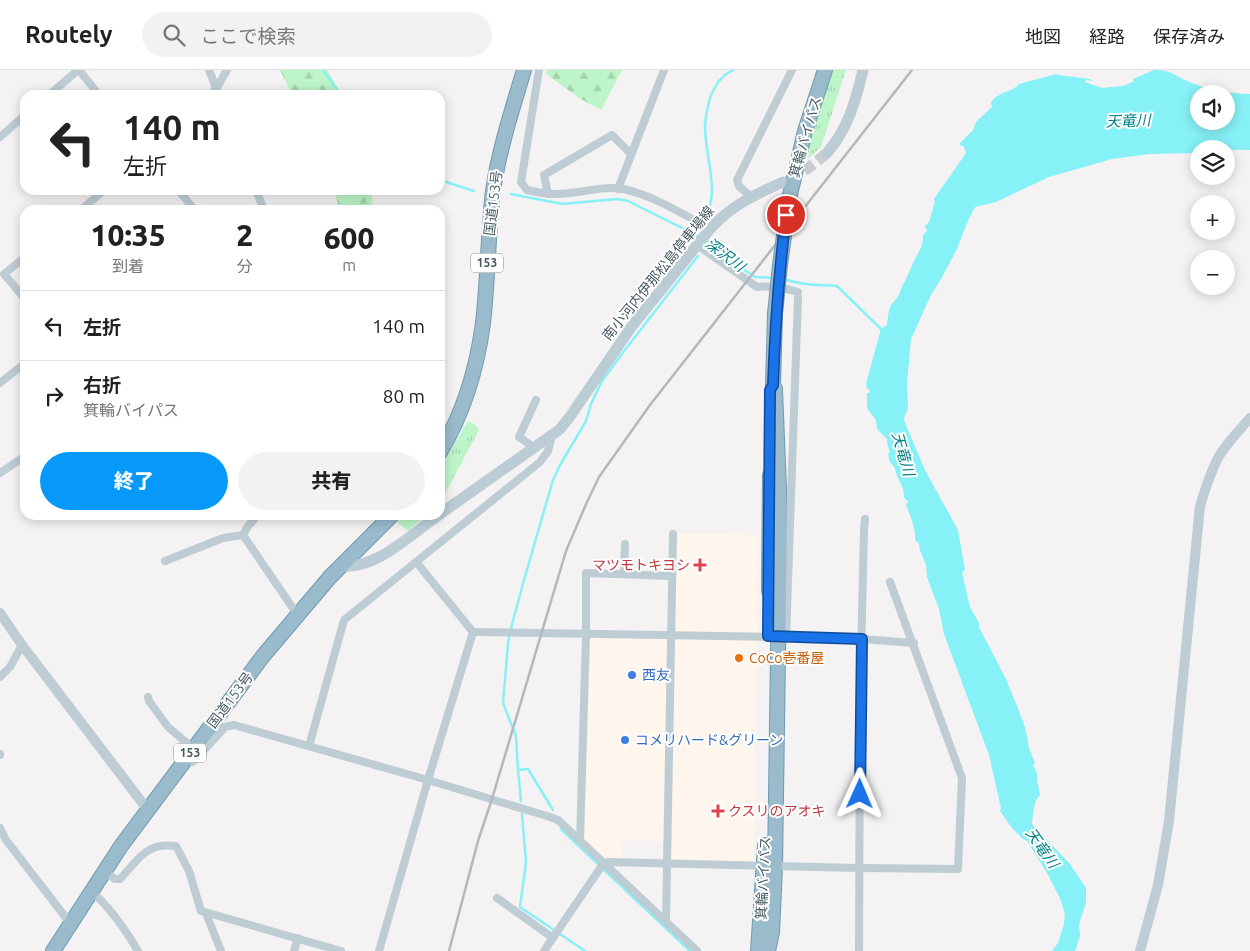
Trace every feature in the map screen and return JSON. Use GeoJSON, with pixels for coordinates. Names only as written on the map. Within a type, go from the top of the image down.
{"type":"FeatureCollection","features":[{"type":"Feature","properties":{"kind":"highway","name":"国道153号"},"geometry":{"type":"LineString","coordinates":[[445,442],[463,405],[477,356],[483,324],[495,176],[501,148],[524,70]]}},
{"type":"Feature","properties":{"kind":"highway","name":"箕輪バイパス"},"geometry":{"type":"LineString","coordinates":[[768,951],[772,932],[770,866],[777,637],[770,390],[773,385],[775,314],[789,199],[805,131],[825,70]]}},
{"type":"Feature","properties":{"kind":"highway","name":"国道153号"},"geometry":{"type":"LineString","coordinates":[[53,951],[104,871],[148,808],[263,656],[341,566],[387,520]]}},
{"type":"Feature","properties":{"kind":"highway","name":"箕輪バイパス"},"geometry":{"type":"LineString","coordinates":[[758,951],[770,866]]}},
{"type":"Feature","properties":{"kind":"main road"},"geometry":{"type":"LineString","coordinates":[[827,153],[839,138],[850,116],[863,70]]}},
{"type":"Feature","properties":{"kind":"main road","name":"南小河内伊那松島停車場線"},"geometry":{"type":"LineString","coordinates":[[445,511],[552,435],[569,418],[637,319],[709,230],[721,217],[750,196],[783,182]]}},
{"type":"Feature","properties":{"kind":"main road","name":"南小河内伊那松島停車場線"},"geometry":{"type":"LineString","coordinates":[[341,566],[352,567],[382,556],[432,520]]}},
{"type":"Feature","properties":{"kind":"street"},"geometry":{"type":"LineString","coordinates":[[55,90],[79,70],[95,90]]}},
{"type":"Feature","properties":{"kind":"street"},"geometry":{"type":"LineString","coordinates":[[209,70],[217,90]]}},
{"type":"Feature","properties":{"kind":"street"},"geometry":{"type":"LineString","coordinates":[[219,90],[227,70]]}},
{"type":"Feature","properties":{"kind":"street"},"geometry":{"type":"LineString","coordinates":[[539,70],[521,182],[527,190],[551,194],[618,188],[638,193],[675,210],[709,230]]}},
{"type":"Feature","properties":{"kind":"street"},"geometry":{"type":"LineString","coordinates":[[618,188],[664,70]]}},
{"type":"Feature","properties":{"kind":"street"},"geometry":{"type":"LineString","coordinates":[[750,196],[739,186],[737,180],[792,70]]}},
{"type":"Feature","properties":{"kind":"street"},"geometry":{"type":"LineString","coordinates":[[0,137],[20,119]]}},
{"type":"Feature","properties":{"kind":"street"},"geometry":{"type":"LineString","coordinates":[[551,194],[544,175],[612,135],[631,154]]}},
{"type":"Feature","properties":{"kind":"street"},"geometry":{"type":"LineString","coordinates":[[87,205],[98,195]]}},
{"type":"Feature","properties":{"kind":"street"},"geometry":{"type":"LineString","coordinates":[[182,195],[191,205]]}},
{"type":"Feature","properties":{"kind":"street"},"geometry":{"type":"LineString","coordinates":[[698,244],[757,287],[783,287],[798,295],[777,637]]}},
{"type":"Feature","properties":{"kind":"street"},"geometry":{"type":"LineString","coordinates":[[20,261],[4,274],[20,293]]}},
{"type":"Feature","properties":{"kind":"street"},"geometry":{"type":"LineString","coordinates":[[0,384],[20,367]]}},
{"type":"Feature","properties":{"kind":"street"},"geometry":{"type":"LineString","coordinates":[[535,448],[519,437],[536,400]]}},
{"type":"Feature","properties":{"kind":"street"},"geometry":{"type":"LineString","coordinates":[[1140,951],[1158,885],[1169,821],[1200,506],[1218,457],[1250,418]]}},
{"type":"Feature","properties":{"kind":"street"},"geometry":{"type":"LineString","coordinates":[[309,746],[344,620],[540,462],[548,451],[552,435]]}},
{"type":"Feature","properties":{"kind":"street"},"geometry":{"type":"LineString","coordinates":[[0,473],[20,459]]}},
{"type":"Feature","properties":{"kind":"street"},"geometry":{"type":"LineString","coordinates":[[859,951],[865,519]]}},
{"type":"Feature","properties":{"kind":"street"},"geometry":{"type":"LineString","coordinates":[[243,535],[253,520]]}},
{"type":"Feature","properties":{"kind":"street"},"geometry":{"type":"LineString","coordinates":[[666,921],[673,534]]}},
{"type":"Feature","properties":{"kind":"street"},"geometry":{"type":"LineString","coordinates":[[165,561],[222,538],[243,535]]}},
{"type":"Feature","properties":{"kind":"street"},"geometry":{"type":"LineString","coordinates":[[243,535],[292,607],[299,613]]}},
{"type":"Feature","properties":{"kind":"street"},"geometry":{"type":"LineString","coordinates":[[624,574],[625,544]]}},
{"type":"Feature","properties":{"kind":"street"},"geometry":{"type":"LineString","coordinates":[[417,563],[473,632],[862,639],[914,643]]}},
{"type":"Feature","properties":{"kind":"street"},"geometry":{"type":"LineString","coordinates":[[580,841],[586,574],[672,576]]}},
{"type":"Feature","properties":{"kind":"street"},"geometry":{"type":"LineString","coordinates":[[602,866],[666,864],[958,869],[962,778],[890,582]]}},
{"type":"Feature","properties":{"kind":"street"},"geometry":{"type":"LineString","coordinates":[[0,613],[97,745],[148,808]]}},
{"type":"Feature","properties":{"kind":"street"},"geometry":{"type":"LineString","coordinates":[[379,951],[473,632]]}},
{"type":"Feature","properties":{"kind":"street"},"geometry":{"type":"LineString","coordinates":[[0,677],[10,667],[22,645]]}},
{"type":"Feature","properties":{"kind":"street"},"geometry":{"type":"LineString","coordinates":[[148,697],[168,727],[190,753],[192,762],[219,732],[229,725],[428,780],[558,820],[602,866],[666,921],[687,948],[697,951]]}},
{"type":"Feature","properties":{"kind":"street"},"geometry":{"type":"LineString","coordinates":[[0,828],[3,842],[70,923]]}},
{"type":"Feature","properties":{"kind":"street"},"geometry":{"type":"LineString","coordinates":[[104,871],[115,880],[120,878],[150,848],[162,844],[176,846],[189,871],[201,911],[341,951]]}},
{"type":"Feature","properties":{"kind":"street"},"geometry":{"type":"LineString","coordinates":[[544,951],[602,866]]}},
{"type":"Feature","properties":{"kind":"street"},"geometry":{"type":"LineString","coordinates":[[91,892],[108,907],[138,951]]}},
{"type":"Feature","properties":{"kind":"street"},"geometry":{"type":"LineString","coordinates":[[497,898],[556,934]]}},
{"type":"Feature","properties":{"kind":"street"},"geometry":{"type":"LineString","coordinates":[[206,913],[221,951]]}},
{"type":"Feature","properties":{"kind":"street"},"geometry":{"type":"LineString","coordinates":[[294,951],[298,938]]}},
{"type":"Feature","properties":{"kind":"shaded area"},"geometry":{"type":"Polygon","coordinates":[[[673,534],[758,535],[754,866],[667,864],[667,841],[622,841],[622,861],[602,857],[584,840],[586,635],[672,635],[673,534]]]}},
{"type":"Feature","properties":{"kind":"green space"},"geometry":{"type":"Polygon","coordinates":[[[280,70],[327,70],[339,90],[290,90],[280,70]]]}},
{"type":"Feature","properties":{"kind":"green space"},"geometry":{"type":"Polygon","coordinates":[[[547,70],[622,70],[601,110],[579,98],[546,74],[547,70]]]}},
{"type":"Feature","properties":{"kind":"green space"},"geometry":{"type":"Polygon","coordinates":[[[831,70],[846,70],[821,147],[801,165],[831,70]]]}},
{"type":"Feature","properties":{"kind":"green space"},"geometry":{"type":"Polygon","coordinates":[[[336,195],[372,195],[372,205],[338,205],[336,195]]]}},
{"type":"Feature","properties":{"kind":"green space"},"geometry":{"type":"Polygon","coordinates":[[[468,421],[474,424],[479,430],[445,494],[445,460],[468,421]]]}},
{"type":"Feature","properties":{"kind":"green space"},"geometry":{"type":"Polygon","coordinates":[[[399,520],[420,520],[408,531],[397,522],[399,520]]]}},
{"type":"Feature","properties":{"kind":"water","name":"天竜川"},"geometry":{"type":"Polygon","coordinates":[[[1154,70],[1171,73],[1197,85],[1190,85],[1190,130],[1235,130],[1235,93],[1250,94],[1250,150],[1235,150],[1235,140],[1190,140],[1190,153],[1150,154],[1112,159],[1049,177],[996,202],[975,207],[957,249],[931,295],[911,339],[907,384],[908,409],[904,418],[905,423],[925,470],[958,530],[965,570],[962,573],[970,607],[1006,679],[1025,727],[1029,748],[1035,763],[1033,765],[1037,773],[1040,795],[1035,804],[1032,824],[1070,864],[1086,888],[1086,903],[1079,924],[1080,936],[1075,951],[1052,951],[1058,943],[1064,924],[1065,914],[1060,898],[1027,841],[1012,828],[1000,811],[1001,808],[989,755],[944,634],[939,609],[927,577],[926,565],[919,544],[915,540],[914,526],[906,504],[909,502],[904,498],[903,489],[895,468],[890,462],[887,439],[877,429],[876,420],[867,408],[867,393],[870,393],[866,384],[881,329],[887,325],[891,305],[899,296],[921,248],[923,235],[927,231],[925,226],[929,222],[935,202],[934,199],[966,153],[960,143],[973,130],[976,122],[992,107],[993,99],[1019,84],[1057,74],[1090,79],[1093,81],[1086,80],[1085,82],[1102,88],[1123,86],[1133,82],[1133,79],[1154,70]]]}},
{"type":"Feature","properties":{"kind":"waterway","name":"深沢川"},"geometry":{"type":"LineString","coordinates":[[323,70],[337,90]]}},
{"type":"Feature","properties":{"kind":"waterway"},"geometry":{"type":"LineString","coordinates":[[702,221],[708,212],[712,189],[705,137],[707,110],[717,83],[722,77],[733,70]]}},
{"type":"Feature","properties":{"kind":"waterway","name":"深沢川"},"geometry":{"type":"LineString","coordinates":[[445,182],[474,191]]}},
{"type":"Feature","properties":{"kind":"waterway","name":"深沢川"},"geometry":{"type":"LineString","coordinates":[[511,194],[562,204],[617,199],[628,201],[700,237]]}},
{"type":"Feature","properties":{"kind":"waterway","name":"深沢川"},"geometry":{"type":"LineString","coordinates":[[705,239],[723,256],[755,277],[774,278]]}},
{"type":"Feature","properties":{"kind":"waterway"},"geometry":{"type":"LineString","coordinates":[[553,810],[528,769],[518,770],[516,736],[503,703],[511,628],[553,480],[586,421],[591,404],[602,381],[698,256]]}},
{"type":"Feature","properties":{"kind":"waterway","name":"深沢川"},"geometry":{"type":"LineString","coordinates":[[784,279],[803,284],[837,286],[882,330]]}},
{"type":"Feature","properties":{"kind":"waterway"},"geometry":{"type":"LineString","coordinates":[[518,770],[521,801]]}},
{"type":"Feature","properties":{"kind":"waterway"},"geometry":{"type":"LineString","coordinates":[[522,814],[526,862],[520,907],[585,951]]}},
{"type":"Feature","properties":{"kind":"waterway"},"geometry":{"type":"LineString","coordinates":[[561,829],[690,951]]}},
{"type":"Feature","properties":{"kind":"tunnel"},"geometry":{"type":"LineString","coordinates":[[790,179],[807,169],[827,153]]}},
{"type":"Feature","properties":{"kind":"railway"},"geometry":{"type":"LineString","coordinates":[[449,951],[478,841],[566,551],[599,477],[650,405],[912,70]]}},
{"type":"Feature","properties":{"kind":"place","name":"マツモトキヨシ"},"geometry":{"type":"Point","coordinates":[700,565]}},
{"type":"Feature","properties":{"kind":"place","name":"CoCo壱番屋"},"geometry":{"type":"Point","coordinates":[739,658]}},
{"type":"Feature","properties":{"kind":"place","name":"西友"},"geometry":{"type":"Point","coordinates":[632,675]}},
{"type":"Feature","properties":{"kind":"place","name":"コメリハード&グリーン"},"geometry":{"type":"Point","coordinates":[625,740]}},
{"type":"Feature","properties":{"kind":"place","name":"クスリのアオキ"},"geometry":{"type":"Point","coordinates":[718,811]}},
{"type":"Feature","properties":{"kind":"route"},"geometry":{"type":"LineString","coordinates":[[786,215],[775,314],[773,385],[770,390],[768,636],[862,639],[860,794]]}}]}
